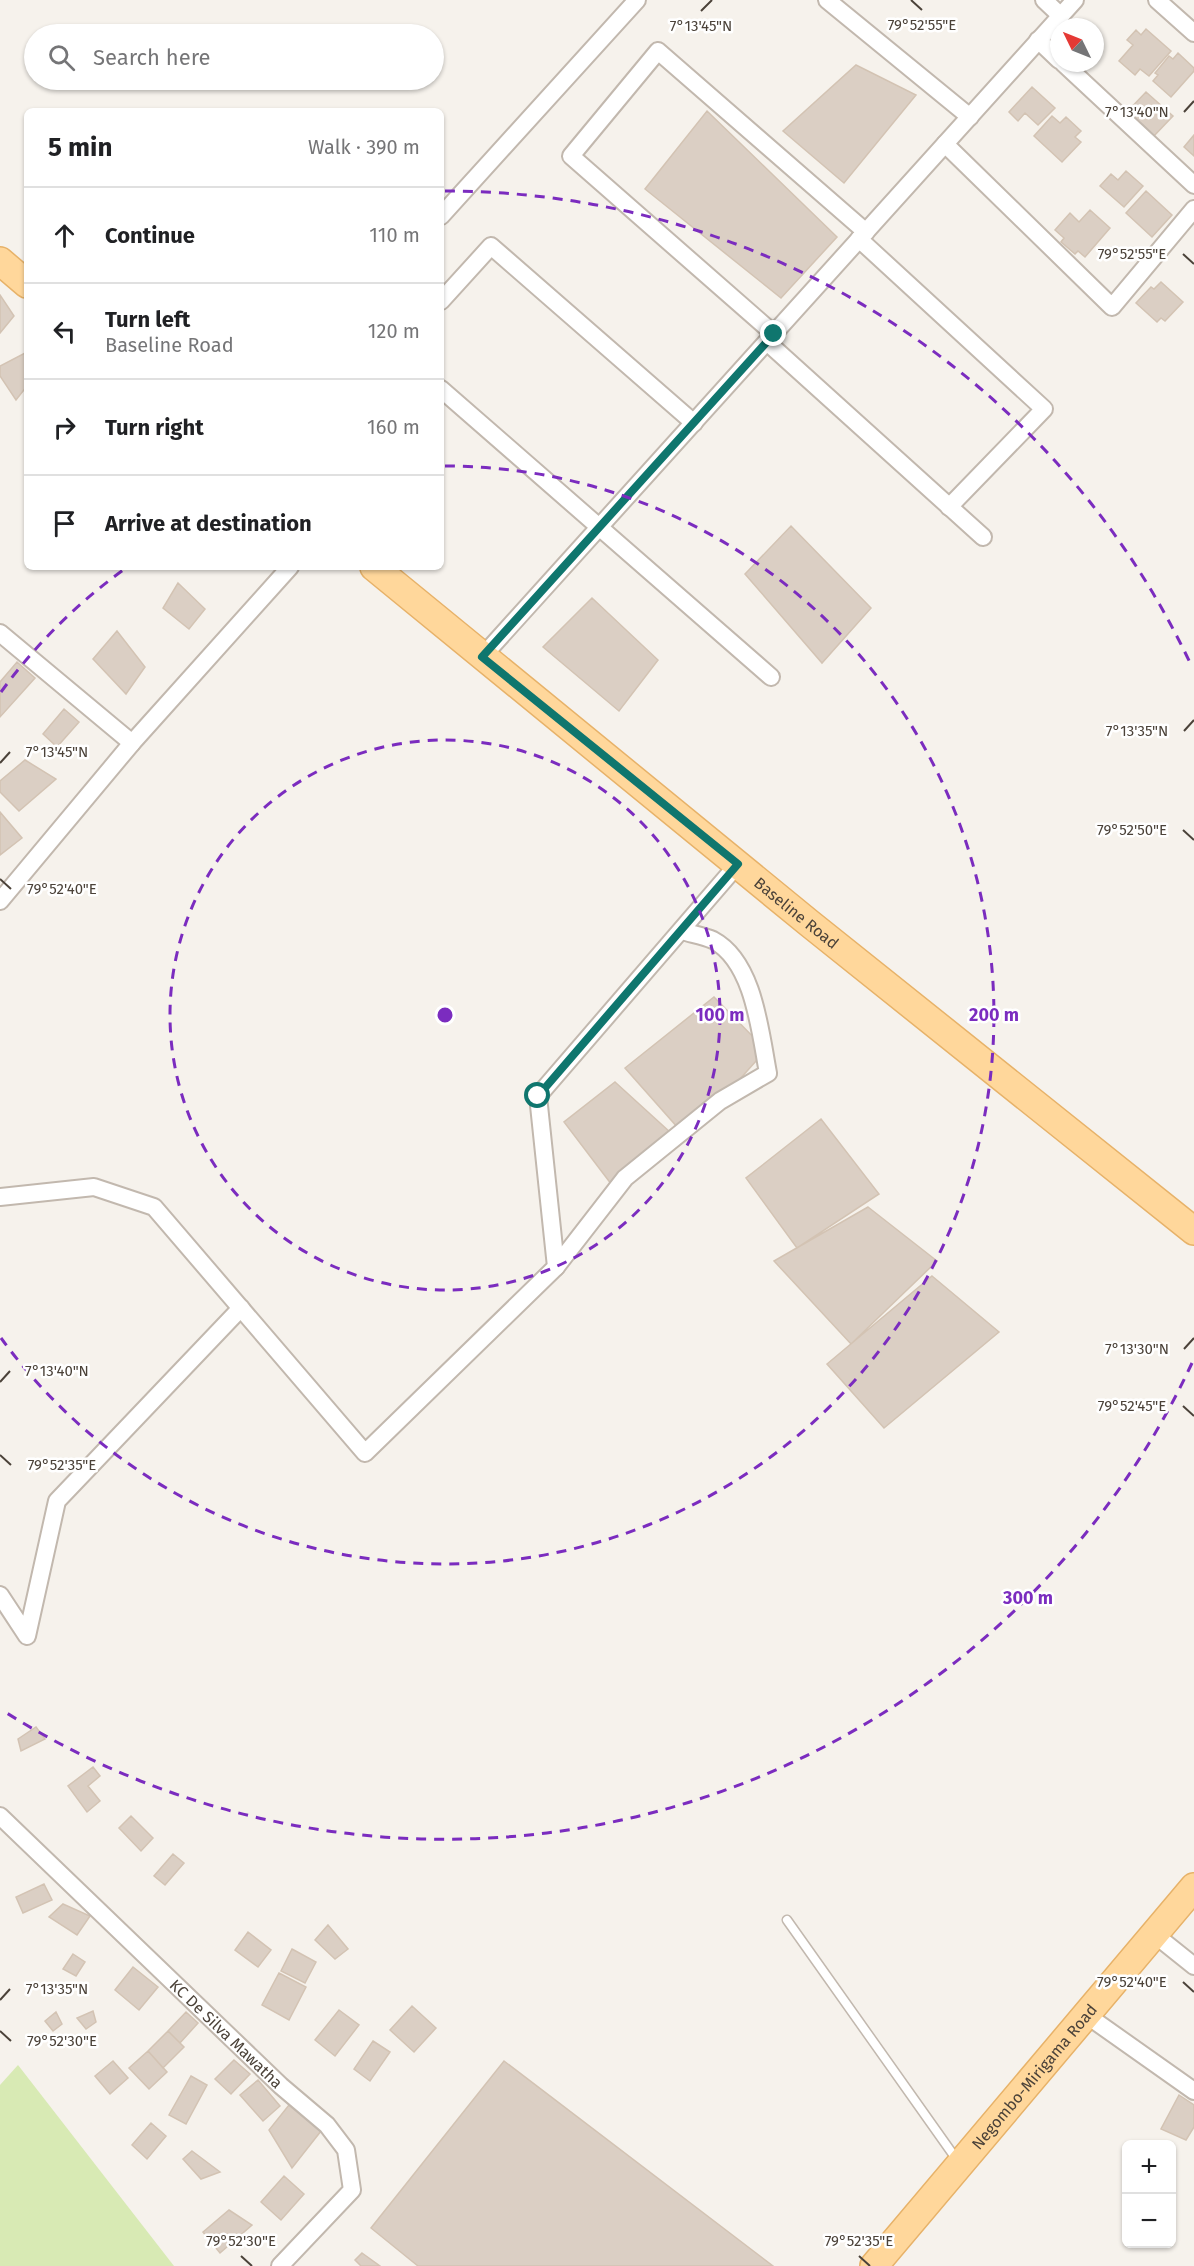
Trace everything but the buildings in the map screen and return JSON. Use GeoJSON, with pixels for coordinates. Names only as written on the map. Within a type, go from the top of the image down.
{"type":"FeatureCollection","features":[{"type":"Feature","properties":{"kind":"main road"},"geometry":{"type":"LineString","coordinates":[[0,261],[24,281]]}},
{"type":"Feature","properties":{"kind":"main road","name":"Baseline Road"},"geometry":{"type":"LineString","coordinates":[[378,570],[482,657],[1194,1231]]}},
{"type":"Feature","properties":{"kind":"main road","name":"Negombo-Mirigama Road"},"geometry":{"type":"LineString","coordinates":[[874,2266],[961,2166],[1085,2014],[1194,1887]]}},
{"type":"Feature","properties":{"kind":"street"},"geometry":{"type":"LineString","coordinates":[[444,213],[637,0]]}},
{"type":"Feature","properties":{"kind":"street"},"geometry":{"type":"LineString","coordinates":[[827,0],[970,117]]}},
{"type":"Feature","properties":{"kind":"street"},"geometry":{"type":"LineString","coordinates":[[1044,0],[1061,16]]}},
{"type":"Feature","properties":{"kind":"street"},"geometry":{"type":"LineString","coordinates":[[482,657],[1075,0]]}},
{"type":"Feature","properties":{"kind":"street"},"geometry":{"type":"LineString","coordinates":[[1157,0],[1194,33]]}},
{"type":"Feature","properties":{"kind":"street"},"geometry":{"type":"LineString","coordinates":[[1038,40],[1050,51]]}},
{"type":"Feature","properties":{"kind":"street"},"geometry":{"type":"LineString","coordinates":[[949,507],[1044,409],[863,236],[657,51],[571,156],[770,338],[949,507],[982,537]]}},
{"type":"Feature","properties":{"kind":"street"},"geometry":{"type":"LineString","coordinates":[[1073,72],[1194,185]]}},
{"type":"Feature","properties":{"kind":"street"},"geometry":{"type":"LineString","coordinates":[[945,144],[1112,307],[1194,209]]}},
{"type":"Feature","properties":{"kind":"street"},"geometry":{"type":"LineString","coordinates":[[444,298],[491,246],[694,423]]}},
{"type":"Feature","properties":{"kind":"street"},"geometry":{"type":"LineString","coordinates":[[444,392],[771,677]]}},
{"type":"Feature","properties":{"kind":"street"},"geometry":{"type":"LineString","coordinates":[[0,901],[132,743],[287,570]]}},
{"type":"Feature","properties":{"kind":"street"},"geometry":{"type":"LineString","coordinates":[[0,633],[132,743]]}},
{"type":"Feature","properties":{"kind":"street"},"geometry":{"type":"LineString","coordinates":[[556,1267],[538,1096],[738,864]]}},
{"type":"Feature","properties":{"kind":"street"},"geometry":{"type":"LineString","coordinates":[[0,1197],[94,1187],[154,1207],[365,1453],[556,1267],[626,1178],[720,1101],[768,1072],[758,1018],[743,968],[714,941],[682,931]]}},
{"type":"Feature","properties":{"kind":"street"},"geometry":{"type":"LineString","coordinates":[[0,1595],[27,1636],[57,1502],[241,1308]]}},
{"type":"Feature","properties":{"kind":"street","name":"KC De Silva Mawatha"},"geometry":{"type":"LineString","coordinates":[[0,1816],[281,2086],[327,2125],[346,2150],[352,2190],[280,2266]]}},
{"type":"Feature","properties":{"kind":"street"},"geometry":{"type":"LineString","coordinates":[[1154,1934],[1194,1966]]}},
{"type":"Feature","properties":{"kind":"street"},"geometry":{"type":"LineString","coordinates":[[1085,2014],[1194,2091]]}},
{"type":"Feature","properties":{"kind":"lane"},"geometry":{"type":"LineString","coordinates":[[787,1920],[961,2166]]}},
{"type":"Feature","properties":{"kind":"green space"},"geometry":{"type":"Polygon","coordinates":[[[18,2065],[174,2266],[0,2266],[0,2085],[18,2065]]]}},
{"type":"Feature","properties":{"kind":"route"},"geometry":{"type":"LineString","coordinates":[[538,1096],[738,864],[482,657],[774,334]]}}]}
